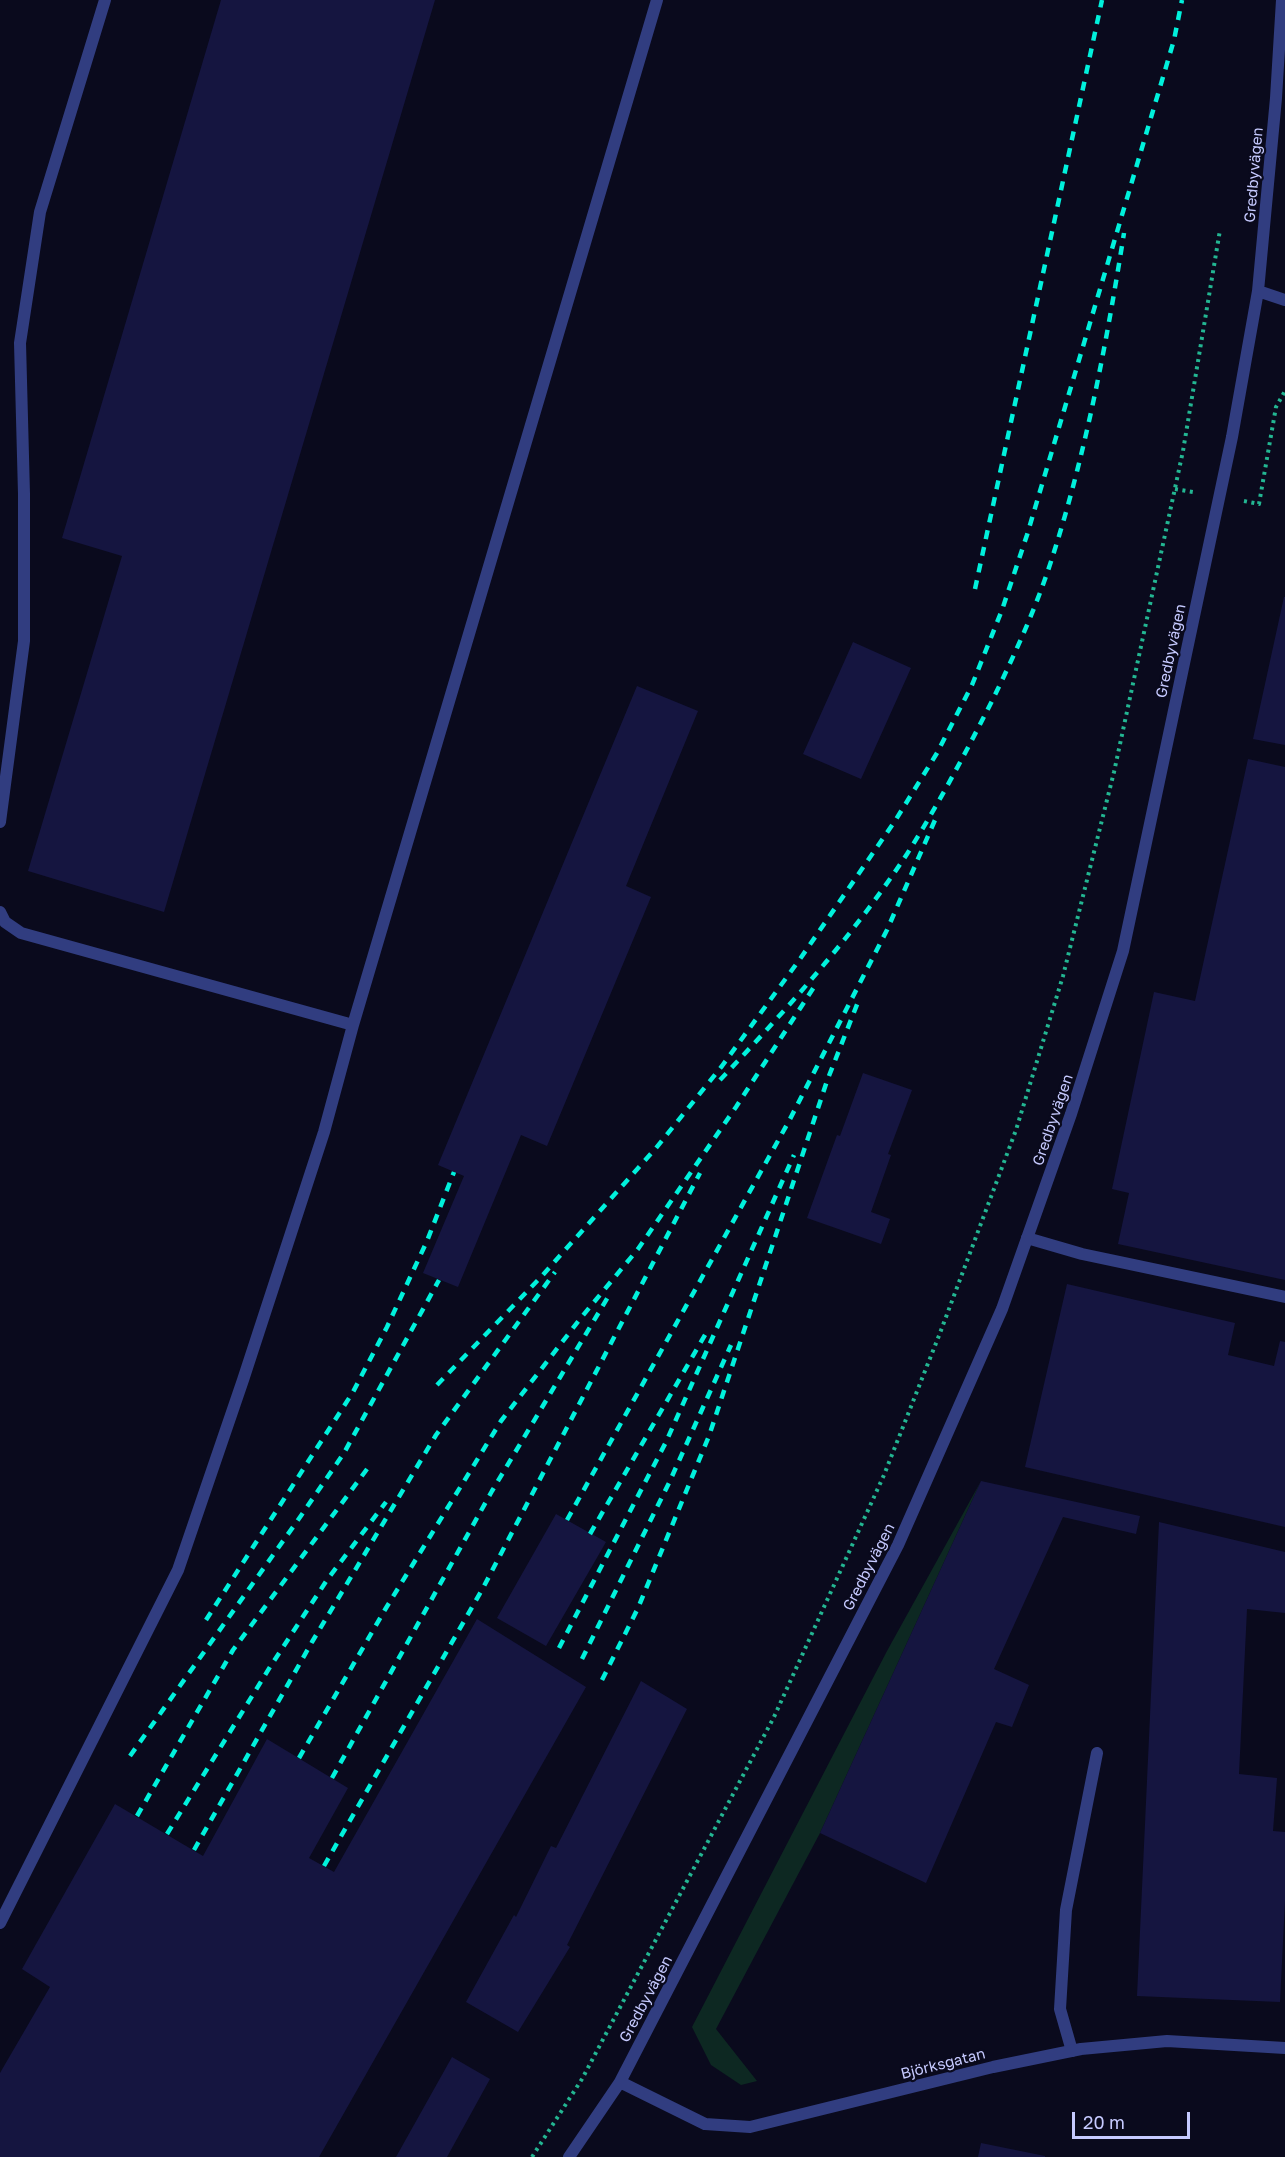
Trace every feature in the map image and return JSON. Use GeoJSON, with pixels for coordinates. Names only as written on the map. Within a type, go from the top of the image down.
{"type":"FeatureCollection","features":[{"type":"Feature","properties":{"kind":"street"},"geometry":{"type":"LineString","coordinates":[[0,822],[24,641],[24,494],[20,343],[40,212],[105,0]]}},
{"type":"Feature","properties":{"kind":"street"},"geometry":{"type":"LineString","coordinates":[[0,1923],[178,1570],[243,1380],[320,1143],[657,0]]}},
{"type":"Feature","properties":{"kind":"street","name":"Gredbyvägen"},"geometry":{"type":"LineString","coordinates":[[569,2157],[620,2082],[898,1545],[1002,1309],[1071,1114],[1123,951],[1232,437],[1258,291],[1276,98],[1282,0]]}},
{"type":"Feature","properties":{"kind":"street"},"geometry":{"type":"LineString","coordinates":[[1258,291],[1285,300]]}},
{"type":"Feature","properties":{"kind":"street"},"geometry":{"type":"LineString","coordinates":[[0,912],[5,922],[21,933],[353,1025]]}},
{"type":"Feature","properties":{"kind":"street"},"geometry":{"type":"LineString","coordinates":[[1027,1238],[1082,1254],[1285,1297]]}},
{"type":"Feature","properties":{"kind":"street"},"geometry":{"type":"LineString","coordinates":[[1072,2051],[1060,2009],[1066,1911],[1097,1753]]}},
{"type":"Feature","properties":{"kind":"street","name":"Björksgatan"},"geometry":{"type":"LineString","coordinates":[[620,2082],[705,2124],[750,2127],[993,2067],[1072,2051],[1167,2041],[1285,2048]]}},
{"type":"Feature","properties":{"kind":"path"},"geometry":{"type":"LineString","coordinates":[[532,2157],[586,2070],[774,1717],[884,1475],[1016,1130],[1063,976],[1113,772],[1183,451],[1220,230]]}},
{"type":"Feature","properties":{"kind":"green space"},"geometry":{"type":"Polygon","coordinates":[[[981,1481],[820,1833],[716,2029],[757,2081],[741,2085],[711,2065],[692,2027],[887,1651],[981,1481]]]}},
{"type":"Feature","properties":{"kind":"building"},"geometry":{"type":"Polygon","coordinates":[[[221,0],[435,0],[164,912],[28,871],[122,556],[62,538],[221,0]]]}},
{"type":"Feature","properties":{"kind":"building"},"geometry":{"type":"Polygon","coordinates":[[[1285,597],[1285,745],[1253,739],[1285,597]]]}},
{"type":"Feature","properties":{"kind":"building"},"geometry":{"type":"Polygon","coordinates":[[[853,642],[911,668],[861,779],[803,754],[853,642]]]}},
{"type":"Feature","properties":{"kind":"building"},"geometry":{"type":"Polygon","coordinates":[[[637,686],[698,711],[626,886],[651,897],[547,1146],[521,1135],[458,1287],[423,1273],[464,1176],[438,1165],[637,686]]]}},
{"type":"Feature","properties":{"kind":"building"},"geometry":{"type":"Polygon","coordinates":[[[1248,759],[1285,767],[1285,1280],[1118,1244],[1129,1193],[1112,1189],[1154,992],[1195,1001],[1248,759]]]}},
{"type":"Feature","properties":{"kind":"building"},"geometry":{"type":"Polygon","coordinates":[[[863,1073],[912,1090],[888,1154],[891,1155],[871,1212],[890,1219],[881,1244],[807,1218],[837,1135],[840,1136],[863,1073]]]}},
{"type":"Feature","properties":{"kind":"building"},"geometry":{"type":"Polygon","coordinates":[[[1067,1284],[1235,1323],[1228,1355],[1274,1366],[1280,1341],[1285,1342],[1285,1527],[1025,1467],[1067,1284]]]}},
{"type":"Feature","properties":{"kind":"building"},"geometry":{"type":"Polygon","coordinates":[[[981,1481],[1140,1516],[1136,1534],[1063,1517],[994,1669],[1029,1685],[1012,1727],[996,1722],[926,1883],[820,1833],[981,1481]]]}},
{"type":"Feature","properties":{"kind":"building"},"geometry":{"type":"Polygon","coordinates":[[[556,1514],[606,1542],[546,1646],[497,1618],[556,1514]]]}},
{"type":"Feature","properties":{"kind":"building"},"geometry":{"type":"Polygon","coordinates":[[[1159,1522],[1285,1552],[1285,1613],[1247,1609],[1239,1774],[1277,1778],[1273,1831],[1285,1832],[1285,1901],[1280,2002],[1137,1996],[1159,1522]]]}},
{"type":"Feature","properties":{"kind":"building"},"geometry":{"type":"Polygon","coordinates":[[[477,1619],[586,1687],[319,2157],[0,2157],[0,2073],[50,1987],[22,1969],[115,1804],[203,1856],[267,1739],[348,1788],[309,1858],[334,1872],[477,1619]]]}},
{"type":"Feature","properties":{"kind":"building"},"geometry":{"type":"Polygon","coordinates":[[[641,1681],[687,1709],[567,1945],[570,1947],[518,2032],[466,2002],[514,1915],[516,1917],[551,1846],[556,1848],[641,1681]]]}},
{"type":"Feature","properties":{"kind":"building"},"geometry":{"type":"Polygon","coordinates":[[[452,2057],[490,2079],[447,2157],[396,2157],[452,2057]]]}},
{"type":"Feature","properties":{"kind":"building"},"geometry":{"type":"Polygon","coordinates":[[[981,2143],[1045,2156],[1045,2157],[978,2157],[981,2143]]]}},
{"type":"Feature","properties":{"kind":"railway"},"geometry":{"type":"LineString","coordinates":[[975,589],[1102,0]]}},
{"type":"Feature","properties":{"kind":"railway"},"geometry":{"type":"LineString","coordinates":[[437,1385],[541,1277],[656,1148],[722,1066],[800,959],[895,821],[937,753],[972,685],[1002,610],[1027,535],[1174,40],[1182,0]]}},
{"type":"Feature","properties":{"kind":"railway"},"geometry":{"type":"LineString","coordinates":[[720,1080],[842,943],[886,884],[907,854],[940,798],[1000,685],[1041,591],[1066,513],[1095,394],[1124,233]]}},
{"type":"Feature","properties":{"kind":"railway"},"geometry":{"type":"LineString","coordinates":[[567,1520],[789,1121],[887,930],[935,820]]}},
{"type":"Feature","properties":{"kind":"railway"},"geometry":{"type":"LineString","coordinates":[[299,1758],[386,1608],[501,1421],[638,1249],[736,1107],[816,984]]}},
{"type":"Feature","properties":{"kind":"railway"},"geometry":{"type":"LineString","coordinates":[[602,1680],[638,1608],[709,1436],[827,1081],[858,1002]]}},
{"type":"Feature","properties":{"kind":"railway"},"geometry":{"type":"LineString","coordinates":[[559,1648],[666,1442],[794,1155]]}},
{"type":"Feature","properties":{"kind":"railway"},"geometry":{"type":"LineString","coordinates":[[206,1620],[353,1392],[387,1327],[427,1241],[454,1172]]}},
{"type":"Feature","properties":{"kind":"railway"},"geometry":{"type":"LineString","coordinates":[[324,1866],[483,1588],[700,1173]]}},
{"type":"Feature","properties":{"kind":"railway"},"geometry":{"type":"LineString","coordinates":[[194,1850],[312,1642],[436,1435],[555,1272]]}},
{"type":"Feature","properties":{"kind":"railway"},"geometry":{"type":"LineString","coordinates":[[130,1756],[344,1453],[439,1280]]}},
{"type":"Feature","properties":{"kind":"railway"},"geometry":{"type":"LineString","coordinates":[[332,1778],[492,1491],[611,1292]]}},
{"type":"Feature","properties":{"kind":"railway"},"geometry":{"type":"LineString","coordinates":[[590,1534],[709,1328]]}},
{"type":"Feature","properties":{"kind":"railway"},"geometry":{"type":"LineString","coordinates":[[582,1659],[669,1483],[731,1345]]}},
{"type":"Feature","properties":{"kind":"railway"},"geometry":{"type":"LineString","coordinates":[[137,1816],[233,1650],[370,1465]]}},
{"type":"Feature","properties":{"kind":"railway"},"geometry":{"type":"LineString","coordinates":[[167,1834],[270,1667],[327,1580],[386,1502]]}}]}
